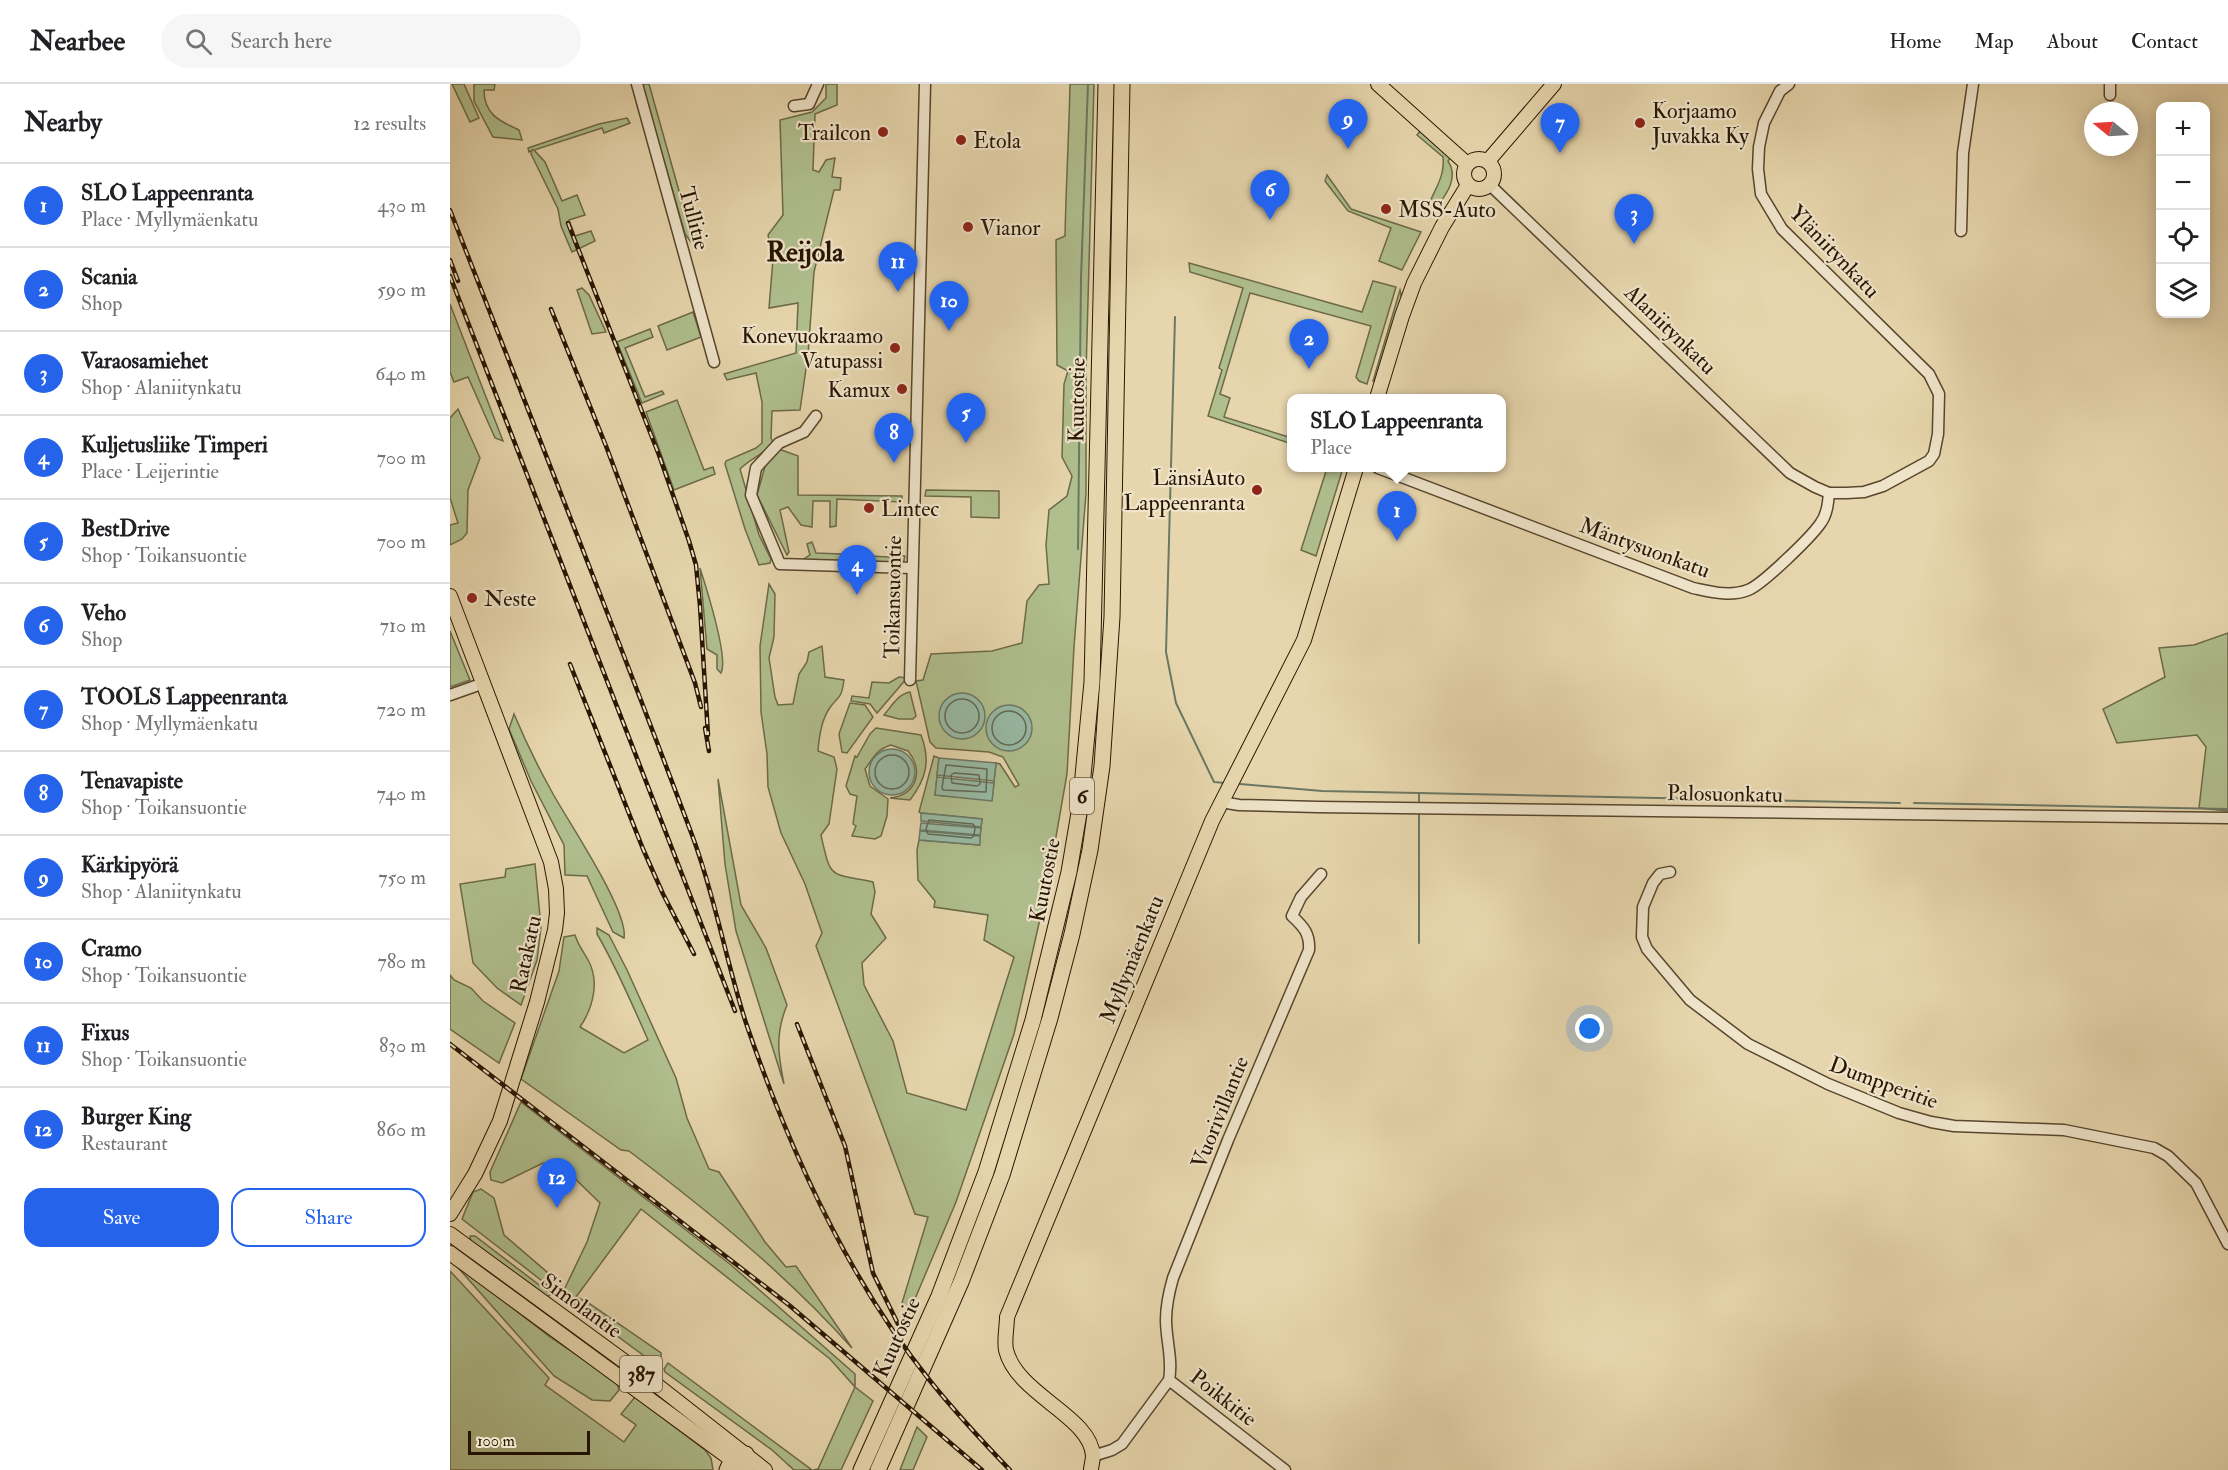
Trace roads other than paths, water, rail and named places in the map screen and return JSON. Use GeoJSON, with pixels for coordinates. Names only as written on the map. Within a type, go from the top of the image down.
{"type":"FeatureCollection","features":[{"type":"Feature","properties":{"kind":"highway","name":"Kuutostie"},"geometry":{"type":"LineString","coordinates":[[861,1470],[929,1320],[966,1227],[1017,1075],[1055,936],[1080,807],[1092,682],[1106,84]]}},
{"type":"Feature","properties":{"kind":"highway","name":"Kuutostie"},"geometry":{"type":"LineString","coordinates":[[878,1470],[961,1282],[1002,1175],[1050,1018],[1072,934],[1090,850],[1102,766],[1112,617],[1122,84]]}},
{"type":"Feature","properties":{"kind":"highway"},"geometry":{"type":"LineString","coordinates":[[855,1470],[929,1320]]}},
{"type":"Feature","properties":{"kind":"highway"},"geometry":{"type":"LineString","coordinates":[[735,1461],[746,1470]]}},
{"type":"Feature","properties":{"kind":"main road"},"geometry":{"type":"LineString","coordinates":[[1378,84],[1467,164]]}},
{"type":"Feature","properties":{"kind":"main road"},"geometry":{"type":"LineString","coordinates":[[1488,161],[1554,84]]}},
{"type":"Feature","properties":{"kind":"main road"},"geometry":{"type":"LineString","coordinates":[[1477,158],[1488,161],[1494,168],[1494,178],[1490,185],[1483,189],[1475,189],[1468,185],[1464,179],[1467,164],[1477,158]]}},
{"type":"Feature","properties":{"kind":"main road"},"geometry":{"type":"LineString","coordinates":[[1378,394],[1401,316],[1414,283],[1442,227],[1468,185]]}},
{"type":"Feature","properties":{"kind":"main road","name":"Myllymäenkatu"},"geometry":{"type":"LineString","coordinates":[[1091,1458],[1081,1431],[1070,1419],[1033,1390],[1016,1372],[1006,1349],[1007,1317],[1185,884],[1221,802],[1304,640],[1355,472]]}},
{"type":"Feature","properties":{"kind":"main road","name":"Ratakatu"},"geometry":{"type":"LineString","coordinates":[[450,596],[551,862],[556,889],[557,913],[537,1002],[500,1121],[475,1174],[450,1214]]}},
{"type":"Feature","properties":{"kind":"main road","name":"Simolantie"},"geometry":{"type":"LineString","coordinates":[[450,1234],[658,1386],[735,1461]]}},
{"type":"Feature","properties":{"kind":"main road","name":"Simolantie"},"geometry":{"type":"LineString","coordinates":[[450,1253],[735,1461]]}},
{"type":"Feature","properties":{"kind":"main road","name":"387"},"geometry":{"type":"LineString","coordinates":[[735,1461],[765,1470]]}},
{"type":"Feature","properties":{"kind":"street","name":"Tullitie"},"geometry":{"type":"LineString","coordinates":[[637,84],[714,362]]}},
{"type":"Feature","properties":{"kind":"street"},"geometry":{"type":"LineString","coordinates":[[794,106],[809,104],[818,84]]}},
{"type":"Feature","properties":{"kind":"street","name":"Toikansuontie"},"geometry":{"type":"LineString","coordinates":[[910,680],[925,84]]}},
{"type":"Feature","properties":{"kind":"street"},"geometry":{"type":"LineString","coordinates":[[1961,231],[1963,153],[1973,84]]}},
{"type":"Feature","properties":{"kind":"street","name":"Yläniitynkatu"},"geometry":{"type":"LineString","coordinates":[[1781,86],[1764,123],[1758,169],[1761,194],[1782,229],[1929,374],[1939,394],[1938,434],[1934,454],[1929,461],[1883,486],[1864,492],[1829,493]]}},
{"type":"Feature","properties":{"kind":"street","name":"Alaniitynkatu"},"geometry":{"type":"LineString","coordinates":[[1490,185],[1790,473],[1829,493]]}},
{"type":"Feature","properties":{"kind":"street"},"geometry":{"type":"LineString","coordinates":[[816,416],[804,432],[779,443],[756,468],[751,495],[780,564],[912,568]]}},
{"type":"Feature","properties":{"kind":"street","name":"Mäntysuonkatu"},"geometry":{"type":"LineString","coordinates":[[1389,472],[1694,588],[1720,594],[1749,590],[1777,568],[1820,524],[1827,508],[1829,493]]}},
{"type":"Feature","properties":{"kind":"street"},"geometry":{"type":"LineString","coordinates":[[450,695],[484,683]]}},
{"type":"Feature","properties":{"kind":"street","name":"Palosuonkatu"},"geometry":{"type":"LineString","coordinates":[[1221,802],[1239,805],[1306,807],[2228,818]]}},
{"type":"Feature","properties":{"kind":"street","name":"Dumpperitie"},"geometry":{"type":"LineString","coordinates":[[1670,872],[1660,874],[1653,883],[1643,907],[1641,925],[1644,943],[1690,999],[1748,1044],[1828,1084],[1899,1113],[1931,1122],[1954,1126],[2004,1126],[2064,1130],[2154,1148],[2168,1156],[2196,1183],[2228,1244]]}},
{"type":"Feature","properties":{"kind":"street","name":"Vuorivillantie"},"geometry":{"type":"LineString","coordinates":[[1169,1380],[1172,1368],[1166,1320],[1167,1298],[1173,1278],[1228,1140],[1309,950],[1310,938],[1302,924],[1292,916],[1301,897],[1321,874]]}},
{"type":"Feature","properties":{"kind":"street","name":"Poikkitie"},"geometry":{"type":"LineString","coordinates":[[1091,1458],[1122,1444],[1169,1380],[1285,1470]]}},
{"type":"Feature","properties":{"kind":"water"},"geometry":{"type":"Polygon","coordinates":[[[962,693],[978,700],[985,716],[978,732],[962,739],[946,732],[939,716],[946,700],[962,693]]]}},
{"type":"Feature","properties":{"kind":"water"},"geometry":{"type":"Polygon","coordinates":[[[1009,705],[1025,712],[1032,728],[1025,744],[1009,751],[993,744],[986,728],[993,712],[1009,705]]]}},
{"type":"Feature","properties":{"kind":"water"},"geometry":{"type":"Polygon","coordinates":[[[892,749],[908,756],[915,772],[908,788],[892,795],[876,788],[869,772],[876,756],[892,749]]]}},
{"type":"Feature","properties":{"kind":"water"},"geometry":{"type":"Polygon","coordinates":[[[939,758],[996,763],[994,781],[937,775],[939,758]]]}},
{"type":"Feature","properties":{"kind":"water"},"geometry":{"type":"Polygon","coordinates":[[[937,777],[994,783],[992,801],[935,795],[937,777]]]}},
{"type":"Feature","properties":{"kind":"water"},"geometry":{"type":"Polygon","coordinates":[[[921,813],[982,819],[981,827],[921,821],[921,813]]]}},
{"type":"Feature","properties":{"kind":"water"},"geometry":{"type":"Polygon","coordinates":[[[921,823],[981,828],[980,835],[920,830],[921,823]]]}},
{"type":"Feature","properties":{"kind":"water"},"geometry":{"type":"Polygon","coordinates":[[[920,831],[980,836],[980,845],[919,840],[920,831]]]}},
{"type":"Feature","properties":{"kind":"waterway"},"geometry":{"type":"LineString","coordinates":[[1078,549],[1081,278],[1088,84]]}},
{"type":"Feature","properties":{"kind":"waterway"},"geometry":{"type":"LineString","coordinates":[[1175,317],[1166,652],[1176,703],[1214,782],[1225,783]]}},
{"type":"Feature","properties":{"kind":"waterway"},"geometry":{"type":"LineString","coordinates":[[1240,784],[1322,791],[1900,803]]}},
{"type":"Feature","properties":{"kind":"waterway"},"geometry":{"type":"LineString","coordinates":[[1419,793],[1419,805]]}},
{"type":"Feature","properties":{"kind":"waterway"},"geometry":{"type":"LineString","coordinates":[[1914,803],[2228,809]]}},
{"type":"Feature","properties":{"kind":"waterway"},"geometry":{"type":"LineString","coordinates":[[1419,811],[1419,943]]}},
{"type":"Feature","properties":{"kind":"railway"},"geometry":{"type":"LineString","coordinates":[[450,210],[603,600],[692,835],[746,1023],[801,1165],[847,1256],[901,1342],[950,1405],[1010,1470]]}},
{"type":"Feature","properties":{"kind":"railway"},"geometry":{"type":"LineString","coordinates":[[568,223],[659,455],[696,565],[708,735]]}},
{"type":"Feature","properties":{"kind":"railway"},"geometry":{"type":"LineString","coordinates":[[450,260],[458,281]]}},
{"type":"Feature","properties":{"kind":"railway"},"geometry":{"type":"LineString","coordinates":[[450,276],[735,1011]]}},
{"type":"Feature","properties":{"kind":"railway"},"geometry":{"type":"LineString","coordinates":[[551,309],[606,446],[695,683],[701,707]]}},
{"type":"Feature","properties":{"kind":"railway"},"geometry":{"type":"LineString","coordinates":[[570,664],[643,849],[694,954]]}},
{"type":"Feature","properties":{"kind":"railway"},"geometry":{"type":"LineString","coordinates":[[705,728],[709,751]]}},
{"type":"Feature","properties":{"kind":"railway"},"geometry":{"type":"LineString","coordinates":[[797,1024],[845,1146],[873,1273],[898,1324]]}},
{"type":"Feature","properties":{"kind":"railway"},"geometry":{"type":"LineString","coordinates":[[450,1044],[789,1305],[982,1470]]}},
{"type":"Feature","properties":{"kind":"place","name":"Korjaamo Juvakka Ky"},"geometry":{"type":"Point","coordinates":[1640,123]}},
{"type":"Feature","properties":{"kind":"place","name":"Trailcon"},"geometry":{"type":"Point","coordinates":[883,132]}},
{"type":"Feature","properties":{"kind":"place","name":"Etola"},"geometry":{"type":"Point","coordinates":[961,140]}},
{"type":"Feature","properties":{"kind":"place","name":"Kärkipyörä"},"geometry":{"type":"Point","coordinates":[1348,149]}},
{"type":"Feature","properties":{"kind":"place","name":"TOOLS Lappeenranta"},"geometry":{"type":"Point","coordinates":[1560,153]}},
{"type":"Feature","properties":{"kind":"place","name":"MSS-Auto"},"geometry":{"type":"Point","coordinates":[1386,209]}},
{"type":"Feature","properties":{"kind":"place","name":"Veho"},"geometry":{"type":"Point","coordinates":[1270,220]}},
{"type":"Feature","properties":{"kind":"place","name":"Vianor"},"geometry":{"type":"Point","coordinates":[968,227]}},
{"type":"Feature","properties":{"kind":"place","name":"Varaosamiehet"},"geometry":{"type":"Point","coordinates":[1634,244]}},
{"type":"Feature","properties":{"kind":"place","name":"Fixus"},"geometry":{"type":"Point","coordinates":[898,292]}},
{"type":"Feature","properties":{"kind":"place","name":"Cramo"},"geometry":{"type":"Point","coordinates":[949,331]}},
{"type":"Feature","properties":{"kind":"place","name":"Konevuokraamo Vatupassi"},"geometry":{"type":"Point","coordinates":[895,348]}},
{"type":"Feature","properties":{"kind":"place","name":"Scania"},"geometry":{"type":"Point","coordinates":[1309,369]}},
{"type":"Feature","properties":{"kind":"place","name":"Kamux"},"geometry":{"type":"Point","coordinates":[902,389]}},
{"type":"Feature","properties":{"kind":"place","name":"BestDrive"},"geometry":{"type":"Point","coordinates":[966,443]}},
{"type":"Feature","properties":{"kind":"place","name":"Tenavapiste"},"geometry":{"type":"Point","coordinates":[894,463]}},
{"type":"Feature","properties":{"kind":"place","name":"LänsiAuto Lappeenranta"},"geometry":{"type":"Point","coordinates":[1257,490]}},
{"type":"Feature","properties":{"kind":"place","name":"Lintec"},"geometry":{"type":"Point","coordinates":[869,508]}},
{"type":"Feature","properties":{"kind":"place","name":"SLO Lappeenranta"},"geometry":{"type":"Point","coordinates":[1397,541]}},
{"type":"Feature","properties":{"kind":"place","name":"Kuljetusliike Timperi"},"geometry":{"type":"Point","coordinates":[857,595]}},
{"type":"Feature","properties":{"kind":"place","name":"Neste"},"geometry":{"type":"Point","coordinates":[472,598]}},
{"type":"Feature","properties":{"kind":"place","name":"Burger King"},"geometry":{"type":"Point","coordinates":[557,1208]}},
{"type":"Feature","properties":{"kind":"district","name":"Reijola"},"geometry":{"type":"Point","coordinates":[805,251]}}]}
